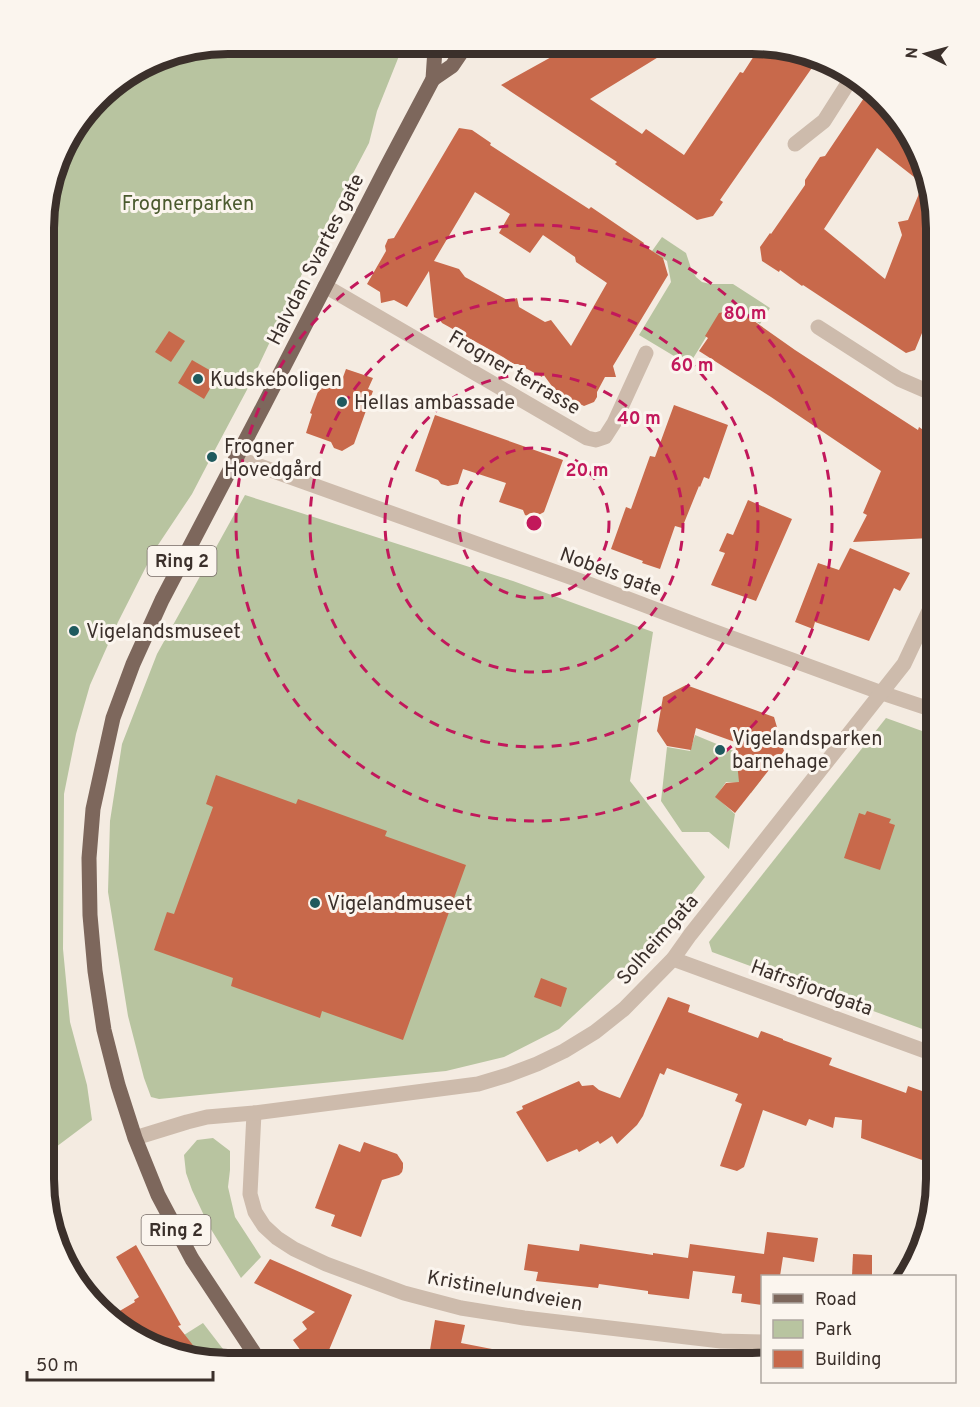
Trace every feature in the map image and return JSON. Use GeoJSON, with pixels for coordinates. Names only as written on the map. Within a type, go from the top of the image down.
{"type":"FeatureCollection","features":[{"type":"Feature","properties":{"kind":"main road","name":"Halvdan Svartes gate"},"geometry":{"type":"LineString","coordinates":[[254,1353],[192,1259],[158,1195],[135,1138],[118,1085],[105,1030],[95,971],[90,915],[89,858],[93,808],[112,718],[162,600],[433,79],[435,54]]}},
{"type":"Feature","properties":{"kind":"main road","name":"Halvdan Svartes gate"},"geometry":{"type":"LineString","coordinates":[[433,79],[452,66],[460,54]]}},
{"type":"Feature","properties":{"kind":"street"},"geometry":{"type":"LineString","coordinates":[[795,144],[824,121],[848,83]]}},
{"type":"Feature","properties":{"kind":"street","name":"Frogner terrasse"},"geometry":{"type":"LineString","coordinates":[[325,286],[587,438],[596,440],[605,437],[614,423],[646,353]]}},
{"type":"Feature","properties":{"kind":"street"},"geometry":{"type":"LineString","coordinates":[[818,327],[898,379],[926,391]]}},
{"type":"Feature","properties":{"kind":"street","name":"Nobels gate"},"geometry":{"type":"LineString","coordinates":[[237,458],[926,708]]}},
{"type":"Feature","properties":{"kind":"street","name":"Solheimgata"},"geometry":{"type":"LineString","coordinates":[[135,1138],[207,1117],[478,1084],[537,1064],[595,1032],[624,1009],[673,959],[904,664],[926,617]]}},
{"type":"Feature","properties":{"kind":"street","name":"Hafrsfjordgata"},"geometry":{"type":"LineString","coordinates":[[673,959],[926,1051]]}},
{"type":"Feature","properties":{"kind":"street","name":"Kristinelundveien"},"geometry":{"type":"LineString","coordinates":[[254,1113],[250,1194],[255,1212],[264,1226],[277,1238],[326,1264],[404,1293],[461,1308],[640,1332],[721,1341],[761,1342]]}},
{"type":"Feature","properties":{"kind":"green space","name":"Frognerparken"},"geometry":{"type":"Polygon","coordinates":[[[400,54],[377,111],[369,143],[318,240],[249,386],[192,494],[154,551],[118,622],[90,685],[76,734],[64,794],[63,949],[70,1022],[87,1085],[92,1120],[54,1148],[54,228],[55,206],[60,183],[72,151],[90,122],[113,97],[132,83],[162,67],[206,55],[400,54]]]}},
{"type":"Feature","properties":{"kind":"green space"},"geometry":{"type":"Polygon","coordinates":[[[662,237],[686,253],[691,268],[702,282],[733,284],[770,308],[760,324],[727,303],[689,365],[639,335],[671,282],[667,261],[652,251],[662,237]]]}},
{"type":"Feature","properties":{"kind":"green space"},"geometry":{"type":"Polygon","coordinates":[[[245,495],[513,581],[653,632],[630,781],[705,877],[660,935],[559,1029],[504,1057],[446,1071],[159,1099],[151,1097],[128,1016],[108,892],[110,821],[122,744],[157,654],[245,495]]]}},
{"type":"Feature","properties":{"kind":"green space"},"geometry":{"type":"Polygon","coordinates":[[[886,718],[926,732],[926,1030],[712,952],[709,942],[886,718]]]}},
{"type":"Feature","properties":{"kind":"green space"},"geometry":{"type":"Polygon","coordinates":[[[695,735],[736,752],[737,762],[761,780],[751,793],[739,783],[726,782],[716,797],[735,814],[729,849],[709,832],[682,832],[661,801],[667,747],[690,751],[695,735]]]}},
{"type":"Feature","properties":{"kind":"green space"},"geometry":{"type":"Polygon","coordinates":[[[213,1138],[230,1151],[228,1187],[235,1217],[261,1257],[241,1278],[209,1226],[186,1173],[184,1155],[197,1140],[213,1138]]]}},
{"type":"Feature","properties":{"kind":"green space"},"geometry":{"type":"Polygon","coordinates":[[[203,1323],[226,1353],[206,1352],[171,1343],[203,1323]]]}},
{"type":"Feature","properties":{"kind":"building"},"geometry":{"type":"Polygon","coordinates":[[[557,54],[663,54],[590,99],[642,134],[646,129],[684,155],[740,72],[743,73],[755,54],[774,55],[814,66],[720,200],[723,202],[713,216],[697,220],[615,164],[617,162],[501,85],[557,54]]]}},
{"type":"Feature","properties":{"kind":"building"},"geometry":{"type":"Polygon","coordinates":[[[865,96],[883,113],[908,151],[919,181],[877,148],[824,229],[885,279],[902,235],[898,222],[908,220],[921,188],[926,228],[926,323],[915,350],[906,353],[780,270],[779,272],[762,261],[760,247],[805,185],[805,180],[820,157],[825,156],[865,96]]]}},
{"type":"Feature","properties":{"kind":"building"},"geometry":{"type":"Polygon","coordinates":[[[459,128],[472,130],[491,143],[490,145],[589,209],[591,207],[644,243],[643,245],[663,258],[668,275],[613,366],[616,377],[605,377],[594,402],[584,406],[576,402],[562,401],[560,392],[554,389],[543,374],[542,377],[514,364],[434,317],[429,271],[407,307],[394,300],[381,303],[380,292],[367,284],[386,251],[385,246],[388,239],[394,238],[459,128]],[[475,192],[434,261],[459,269],[465,277],[509,301],[517,298],[519,307],[545,322],[551,320],[571,346],[607,283],[543,235],[530,253],[499,233],[510,214],[475,192]]]}},
{"type":"Feature","properties":{"kind":"building"},"geometry":{"type":"Polygon","coordinates":[[[737,309],[870,399],[918,430],[919,427],[926,432],[926,538],[853,542],[867,515],[863,513],[881,471],[699,351],[708,338],[705,336],[719,313],[737,309]]]}},
{"type":"Feature","properties":{"kind":"building"},"geometry":{"type":"Polygon","coordinates":[[[169,331],[185,341],[171,362],[155,352],[169,331]]]}},
{"type":"Feature","properties":{"kind":"building","name":"Kudskeboligen"},"geometry":{"type":"Polygon","coordinates":[[[192,360],[218,375],[204,399],[178,383],[192,360]]]}},
{"type":"Feature","properties":{"kind":"building","name":"Hellas ambassade"},"geometry":{"type":"Polygon","coordinates":[[[346,369],[373,378],[368,389],[373,391],[354,444],[342,451],[334,448],[331,442],[306,433],[312,414],[310,413],[327,375],[342,380],[346,369]]]}},
{"type":"Feature","properties":{"kind":"building"},"geometry":{"type":"Polygon","coordinates":[[[674,405],[728,425],[709,479],[704,477],[699,486],[682,528],[675,526],[660,569],[611,549],[626,507],[631,509],[650,456],[655,457],[674,405]]]}},
{"type":"Feature","properties":{"kind":"building"},"geometry":{"type":"Polygon","coordinates":[[[435,415],[563,460],[544,512],[533,518],[525,515],[523,510],[499,502],[506,483],[463,469],[458,484],[448,486],[415,471],[435,415]]]}},
{"type":"Feature","properties":{"kind":"building"},"geometry":{"type":"Polygon","coordinates":[[[748,500],[792,519],[756,601],[711,585],[725,553],[719,551],[727,533],[733,535],[748,500]]]}},
{"type":"Feature","properties":{"kind":"building"},"geometry":{"type":"Polygon","coordinates":[[[850,548],[910,573],[900,591],[894,588],[869,641],[815,622],[813,629],[795,622],[818,563],[839,570],[850,548]]]}},
{"type":"Feature","properties":{"kind":"building"},"geometry":{"type":"Polygon","coordinates":[[[686,685],[774,717],[784,751],[735,813],[715,797],[726,783],[739,782],[735,742],[696,728],[691,750],[667,746],[657,731],[663,697],[686,685]]]}},
{"type":"Feature","properties":{"kind":"building","name":"Vigelandmuseet"},"geometry":{"type":"Polygon","coordinates":[[[216,775],[296,804],[298,799],[387,831],[385,836],[466,865],[403,1040],[322,1011],[320,1018],[231,986],[233,978],[154,950],[167,912],[174,914],[213,807],[206,804],[216,775]]]}},
{"type":"Feature","properties":{"kind":"building"},"geometry":{"type":"Polygon","coordinates":[[[867,811],[891,819],[889,823],[895,825],[880,870],[844,858],[859,813],[865,815],[867,811]]]}},
{"type":"Feature","properties":{"kind":"building"},"geometry":{"type":"Polygon","coordinates":[[[541,978],[567,988],[561,1007],[534,997],[541,978]]]}},
{"type":"Feature","properties":{"kind":"building"},"geometry":{"type":"Polygon","coordinates":[[[668,997],[690,1005],[688,1012],[758,1038],[761,1031],[832,1058],[829,1065],[906,1093],[908,1086],[926,1092],[926,1161],[861,1138],[862,1120],[835,1117],[833,1128],[809,1119],[806,1126],[763,1110],[744,1167],[737,1171],[720,1166],[742,1104],[735,1101],[738,1094],[667,1068],[664,1075],[660,1073],[643,1116],[617,1144],[612,1136],[600,1144],[598,1141],[579,1152],[577,1149],[547,1162],[516,1112],[523,1109],[522,1106],[579,1081],[582,1086],[593,1085],[599,1090],[620,1098],[668,997]]]}},
{"type":"Feature","properties":{"kind":"building"},"geometry":{"type":"Polygon","coordinates":[[[364,1142],[397,1154],[403,1163],[403,1168],[399,1175],[382,1180],[361,1237],[331,1226],[335,1215],[315,1208],[339,1144],[360,1152],[364,1142]]]}},
{"type":"Feature","properties":{"kind":"building"},"geometry":{"type":"Polygon","coordinates":[[[767,1232],[818,1238],[814,1262],[783,1257],[780,1275],[761,1275],[761,1305],[741,1302],[742,1294],[732,1293],[735,1276],[693,1271],[689,1299],[648,1294],[648,1291],[599,1284],[598,1288],[536,1281],[538,1272],[524,1270],[528,1244],[579,1251],[580,1244],[688,1258],[690,1244],[764,1254],[767,1232]]]}},
{"type":"Feature","properties":{"kind":"building"},"geometry":{"type":"Polygon","coordinates":[[[136,1245],[181,1325],[178,1326],[197,1350],[172,1344],[151,1335],[117,1313],[139,1297],[116,1257],[136,1245]]]}},
{"type":"Feature","properties":{"kind":"building"},"geometry":{"type":"Polygon","coordinates":[[[853,1254],[872,1255],[872,1275],[852,1275],[853,1254]]]}},
{"type":"Feature","properties":{"kind":"building"},"geometry":{"type":"Polygon","coordinates":[[[270,1259],[352,1295],[328,1353],[302,1353],[293,1340],[307,1329],[302,1322],[315,1312],[254,1283],[270,1259]]]}},
{"type":"Feature","properties":{"kind":"building"},"geometry":{"type":"Polygon","coordinates":[[[435,1320],[465,1325],[461,1343],[512,1353],[430,1353],[435,1320]]]}},
{"type":"Feature","properties":{"kind":"place","name":"Kudskeboligen"},"geometry":{"type":"Point","coordinates":[198,379]}},
{"type":"Feature","properties":{"kind":"place","name":"Hellas ambassade"},"geometry":{"type":"Point","coordinates":[342,402]}},
{"type":"Feature","properties":{"kind":"place","name":"Frogner Hovedgård"},"geometry":{"type":"Point","coordinates":[212,457]}},
{"type":"Feature","properties":{"kind":"place","name":"Vigelandsmuseet"},"geometry":{"type":"Point","coordinates":[74,631]}},
{"type":"Feature","properties":{"kind":"place","name":"Vigelandsparken barnehage"},"geometry":{"type":"Point","coordinates":[720,750]}},
{"type":"Feature","properties":{"kind":"place","name":"Vigelandmuseet"},"geometry":{"type":"Point","coordinates":[315,903]}}]}
